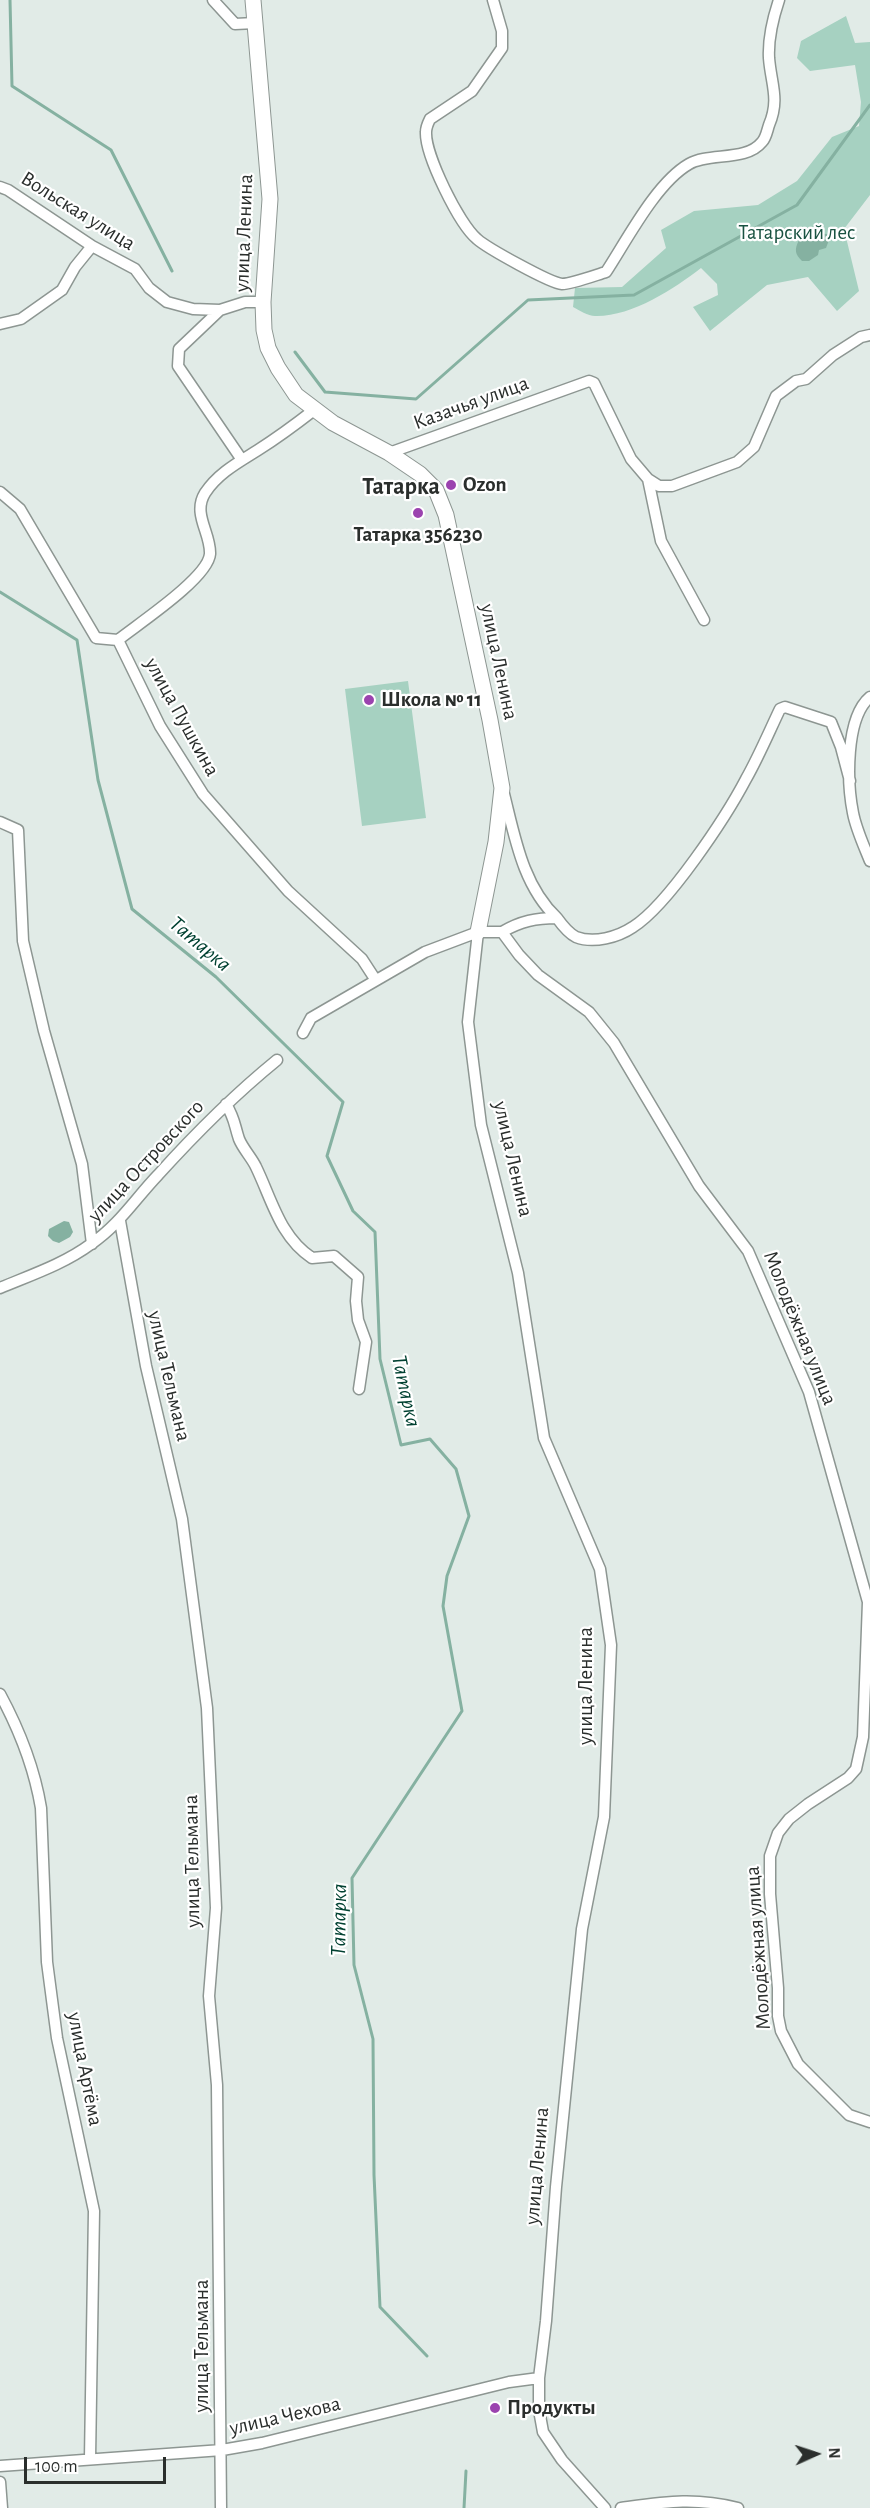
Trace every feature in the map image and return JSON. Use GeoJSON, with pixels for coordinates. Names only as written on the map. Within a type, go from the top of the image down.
{"type":"FeatureCollection","features":[{"type":"Feature","properties":{"kind":"street"},"geometry":{"type":"LineString","coordinates":[[213,0],[235,24],[255,23]]}},
{"type":"Feature","properties":{"kind":"street","name":"улица Ленина"},"geometry":{"type":"LineString","coordinates":[[253,0],[270,199],[263,302],[264,330],[268,348],[296,395],[314,410],[389,453],[420,474],[436,490],[446,516],[490,720],[502,788],[496,842],[478,932],[468,1022],[481,1125],[518,1273],[544,1438],[600,1569],[611,1645],[604,1816],[582,1929],[539,2378],[539,2410],[543,2432],[570,2469],[605,2508]]}},
{"type":"Feature","properties":{"kind":"street"},"geometry":{"type":"LineString","coordinates":[[493,0],[502,31],[502,48],[472,91],[430,119],[426,133],[428,143],[445,189],[460,219],[476,239],[514,262],[562,284],[606,272],[645,210],[673,177],[690,162],[736,154],[755,148],[763,141],[775,105],[776,95],[769,58],[773,16],[779,0]]}},
{"type":"Feature","properties":{"kind":"street","name":"Вольская улица"},"geometry":{"type":"LineString","coordinates":[[0,187],[92,246],[135,269],[149,288],[167,302],[193,309],[220,309],[245,302],[263,302]]}},
{"type":"Feature","properties":{"kind":"street"},"geometry":{"type":"LineString","coordinates":[[0,324],[21,319],[62,290],[75,267],[92,246]]}},
{"type":"Feature","properties":{"kind":"street","name":"улица Ленина"},"geometry":{"type":"LineString","coordinates":[[220,309],[179,349],[178,366],[242,460]]}},
{"type":"Feature","properties":{"kind":"street"},"geometry":{"type":"LineString","coordinates":[[648,479],[660,486],[672,486],[737,462],[754,447],[776,396],[796,381],[806,379],[833,355],[861,337],[870,335]]}},
{"type":"Feature","properties":{"kind":"street","name":"Казачья улица"},"geometry":{"type":"LineString","coordinates":[[389,453],[589,381],[594,384],[631,459],[648,479]]}},
{"type":"Feature","properties":{"kind":"street"},"geometry":{"type":"LineString","coordinates":[[0,492],[20,509],[96,638],[118,640],[201,574],[207,565],[209,546],[201,520],[201,506],[203,496],[212,483],[314,410]]}},
{"type":"Feature","properties":{"kind":"street"},"geometry":{"type":"LineString","coordinates":[[648,479],[661,542],[704,620]]}},
{"type":"Feature","properties":{"kind":"street","name":"улица Пушкина"},"geometry":{"type":"LineString","coordinates":[[118,640],[160,726],[203,794],[288,891],[362,959],[375,979]]}},
{"type":"Feature","properties":{"kind":"street"},"geometry":{"type":"LineString","coordinates":[[870,697],[863,703],[854,725],[850,781],[853,814],[870,861]]}},
{"type":"Feature","properties":{"kind":"street"},"geometry":{"type":"LineString","coordinates":[[502,788],[520,856],[530,882],[545,907],[574,936],[600,939],[617,935],[634,927],[675,885],[746,780],[780,709],[792,708],[831,722],[841,747],[850,781]]}},
{"type":"Feature","properties":{"kind":"street"},"geometry":{"type":"LineString","coordinates":[[0,822],[18,830],[23,941],[44,1031],[82,1164],[92,1244]]}},
{"type":"Feature","properties":{"kind":"street"},"geometry":{"type":"LineString","coordinates":[[303,1033],[311,1018],[425,952],[478,932],[502,932],[518,923],[557,918]]}},
{"type":"Feature","properties":{"kind":"street","name":"Молодёжная улица"},"geometry":{"type":"LineString","coordinates":[[502,932],[538,975],[589,1012],[614,1043],[699,1186],[748,1251],[809,1392],[868,1602],[863,1737],[856,1769],[848,1778],[789,1819],[778,1833],[770,1856],[770,1894],[778,2016],[781,2031],[798,2064],[849,2115],[870,2122]]}},
{"type":"Feature","properties":{"kind":"street","name":"улица Островского"},"geometry":{"type":"LineString","coordinates":[[0,1288],[63,1262],[92,1244],[120,1221],[156,1176],[226,1104],[277,1060]]}},
{"type":"Feature","properties":{"kind":"street"},"geometry":{"type":"LineString","coordinates":[[226,1104],[236,1120],[240,1141],[255,1165],[282,1227],[302,1252],[312,1258],[334,1256],[358,1277],[356,1301],[358,1320],[366,1342],[358,1389]]}},
{"type":"Feature","properties":{"kind":"street","name":"улица Тельмана"},"geometry":{"type":"LineString","coordinates":[[120,1221],[146,1366],[182,1519],[207,1708],[216,1908],[209,1996],[217,2085],[221,2508]]}},
{"type":"Feature","properties":{"kind":"street","name":"улица Артёма"},"geometry":{"type":"LineString","coordinates":[[0,1694],[25,1745],[37,1785],[40,1808],[46,1962],[57,2038],[94,2211],[90,2458]]}},
{"type":"Feature","properties":{"kind":"street","name":"улица Чехова"},"geometry":{"type":"LineString","coordinates":[[0,2466],[222,2450],[262,2443],[509,2382],[539,2378]]}},
{"type":"Feature","properties":{"kind":"street"},"geometry":{"type":"LineString","coordinates":[[0,2482],[2,2508]]}},
{"type":"Feature","properties":{"kind":"street"},"geometry":{"type":"LineString","coordinates":[[621,2508],[681,2500],[715,2502],[738,2508]]}},
{"type":"Feature","properties":{"kind":"green space","name":"Татарский лес"},"geometry":{"type":"Polygon","coordinates":[[[846,16],[855,43],[870,42],[870,195],[844,229],[859,291],[837,311],[808,277],[767,285],[710,331],[693,307],[718,295],[717,284],[701,268],[665,293],[623,312],[592,316],[573,307],[575,288],[622,287],[666,248],[661,230],[694,211],[758,205],[797,181],[832,137],[859,126],[861,102],[855,65],[810,71],[797,58],[801,41],[846,16]]]}},
{"type":"Feature","properties":{"kind":"green space"},"geometry":{"type":"Polygon","coordinates":[[[408,681],[426,818],[362,826],[345,689],[408,681]]]}},
{"type":"Feature","properties":{"kind":"shaded area"},"geometry":{"type":"Polygon","coordinates":[[[815,233],[827,234],[829,240],[826,248],[819,250],[818,255],[809,261],[802,261],[796,252],[799,240],[815,233]]]}},
{"type":"Feature","properties":{"kind":"shaded area"},"geometry":{"type":"Polygon","coordinates":[[[64,1221],[69,1222],[73,1232],[70,1237],[59,1243],[53,1241],[48,1236],[49,1229],[64,1221]]]}},
{"type":"Feature","properties":{"kind":"waterway"},"geometry":{"type":"LineString","coordinates":[[10,0],[12,86],[111,150],[172,271]]}},
{"type":"Feature","properties":{"kind":"waterway"},"geometry":{"type":"LineString","coordinates":[[295,352],[325,392],[416,399],[528,300],[634,295],[797,205],[870,105]]}},
{"type":"Feature","properties":{"kind":"waterway","name":"Татарка"},"geometry":{"type":"LineString","coordinates":[[0,592],[77,640],[98,780],[132,909],[216,977],[343,1102],[327,1156],[353,1211],[375,1232],[380,1359],[401,1445],[430,1439],[456,1469],[469,1516],[447,1576],[443,1606],[462,1711],[352,1878],[354,1965],[373,2039],[374,2175],[380,2307],[427,2356]]}},
{"type":"Feature","properties":{"kind":"waterway","name":"Татарка"},"geometry":{"type":"LineString","coordinates":[[464,2508],[466,2471]]}},
{"type":"Feature","properties":{"kind":"place","name":"Ozon"},"geometry":{"type":"Point","coordinates":[451,485]}},
{"type":"Feature","properties":{"kind":"place","name":"Татарка 356230"},"geometry":{"type":"Point","coordinates":[418,513]}},
{"type":"Feature","properties":{"kind":"place","name":"Школа № 11"},"geometry":{"type":"Point","coordinates":[369,700]}},
{"type":"Feature","properties":{"kind":"place","name":"Продукты"},"geometry":{"type":"Point","coordinates":[495,2408]}},
{"type":"Feature","properties":{"kind":"district","name":"Татарка"},"geometry":{"type":"Point","coordinates":[401,487]}}]}
